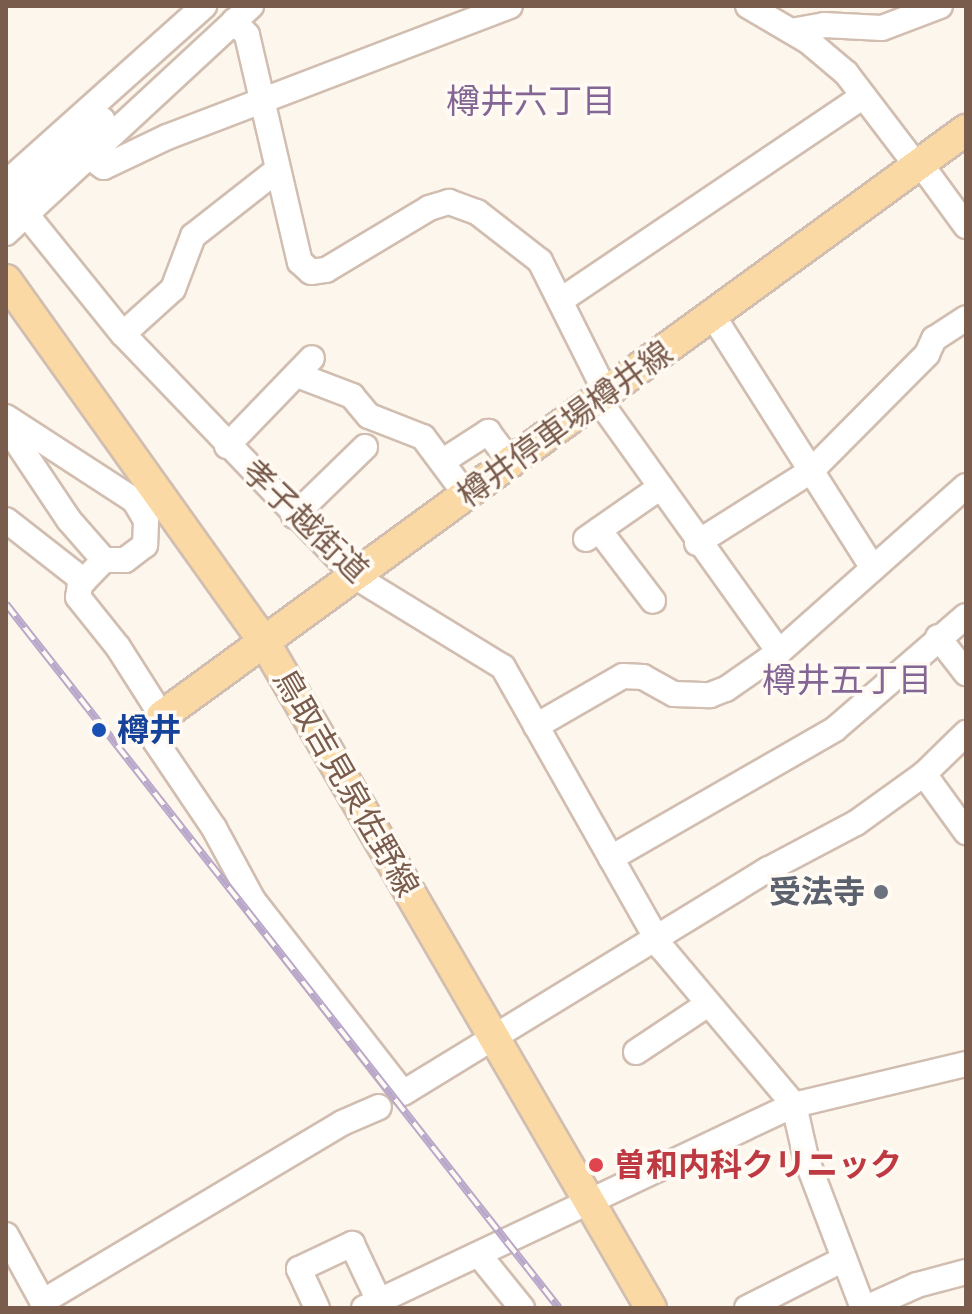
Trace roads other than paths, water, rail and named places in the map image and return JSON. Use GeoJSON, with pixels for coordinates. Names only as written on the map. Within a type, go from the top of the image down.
{"type":"FeatureCollection","features":[{"type":"Feature","properties":{"kind":"main road","name":"樽井停車場樽井線"},"geometry":{"type":"LineString","coordinates":[[162,716],[512,464],[966,130]]}},
{"type":"Feature","properties":{"kind":"main road","name":"鳥取吉見泉佐野線"},"geometry":{"type":"LineString","coordinates":[[6,280],[265,643],[651,1308]]}},
{"type":"Feature","properties":{"kind":"street"},"geometry":{"type":"LineString","coordinates":[[6,183],[204,6]]}},
{"type":"Feature","properties":{"kind":"street"},"geometry":{"type":"LineString","coordinates":[[88,145],[104,167],[167,137],[510,6]]}},
{"type":"Feature","properties":{"kind":"street"},"geometry":{"type":"LineString","coordinates":[[748,6],[791,31],[846,73],[966,226]]}},
{"type":"Feature","properties":{"kind":"street"},"geometry":{"type":"LineString","coordinates":[[791,31],[824,25],[882,28],[940,6]]}},
{"type":"Feature","properties":{"kind":"street"},"geometry":{"type":"LineString","coordinates":[[6,233],[16,210],[237,11],[247,35],[260,103],[300,262],[311,272],[326,270],[429,208],[449,202],[477,212],[540,261],[561,300],[602,396],[697,543],[779,652]]}},
{"type":"Feature","properties":{"kind":"street"},"geometry":{"type":"LineString","coordinates":[[561,300],[863,96]]}},
{"type":"Feature","properties":{"kind":"street"},"geometry":{"type":"LineString","coordinates":[[123,334],[173,289],[193,236],[276,171]]}},
{"type":"Feature","properties":{"kind":"street","name":"孝子越街道"},"geometry":{"type":"LineString","coordinates":[[16,210],[123,334],[294,516],[356,577],[487,652],[503,667],[658,937],[708,1004],[794,1105]]}},
{"type":"Feature","properties":{"kind":"street"},"geometry":{"type":"LineString","coordinates":[[713,316],[873,568]]}},
{"type":"Feature","properties":{"kind":"street"},"geometry":{"type":"LineString","coordinates":[[697,543],[811,471],[927,354],[934,339],[966,318]]}},
{"type":"Feature","properties":{"kind":"street"},"geometry":{"type":"LineString","coordinates":[[227,446],[306,367],[352,396],[369,416],[423,437],[467,496]]}},
{"type":"Feature","properties":{"kind":"street"},"geometry":{"type":"LineString","coordinates":[[6,417],[134,500],[146,520],[145,545],[125,560],[104,560],[84,581],[78,597],[118,647],[162,716],[151,729],[156,742],[214,828],[253,900],[403,1093],[658,937],[856,823],[924,774],[966,733]]}},
{"type":"Feature","properties":{"kind":"street"},"geometry":{"type":"LineString","coordinates":[[6,426],[69,520],[104,560]]}},
{"type":"Feature","properties":{"kind":"street"},"geometry":{"type":"LineString","coordinates":[[443,461],[488,432],[512,464]]}},
{"type":"Feature","properties":{"kind":"street"},"geometry":{"type":"LineString","coordinates":[[294,516],[365,447]]}},
{"type":"Feature","properties":{"kind":"street"},"geometry":{"type":"LineString","coordinates":[[536,726],[623,676],[643,677],[674,694],[710,695],[779,652],[966,486]]}},
{"type":"Feature","properties":{"kind":"street"},"geometry":{"type":"LineString","coordinates":[[653,601],[592,535],[659,488]]}},
{"type":"Feature","properties":{"kind":"street"},"geometry":{"type":"LineString","coordinates":[[6,520],[84,581]]}},
{"type":"Feature","properties":{"kind":"street"},"geometry":{"type":"LineString","coordinates":[[611,858],[835,729],[883,691],[938,637],[966,616]]}},
{"type":"Feature","properties":{"kind":"street"},"geometry":{"type":"LineString","coordinates":[[938,637],[966,673]]}},
{"type":"Feature","properties":{"kind":"street"},"geometry":{"type":"LineString","coordinates":[[924,774],[966,832]]}},
{"type":"Feature","properties":{"kind":"street"},"geometry":{"type":"LineString","coordinates":[[636,1052],[708,1004]]}},
{"type":"Feature","properties":{"kind":"street"},"geometry":{"type":"LineString","coordinates":[[317,1308],[299,1269],[352,1244],[372,1305],[593,1204],[794,1105],[966,1064]]}},
{"type":"Feature","properties":{"kind":"street"},"geometry":{"type":"LineString","coordinates":[[794,1105],[806,1158],[864,1308],[917,1285],[966,1272]]}},
{"type":"Feature","properties":{"kind":"street"},"geometry":{"type":"LineString","coordinates":[[6,1235],[44,1305],[342,1123],[379,1107]]}},
{"type":"Feature","properties":{"kind":"street"},"geometry":{"type":"LineString","coordinates":[[480,1256],[522,1308]]}},
{"type":"Feature","properties":{"kind":"street"},"geometry":{"type":"LineString","coordinates":[[747,1308],[844,1259]]}},
{"type":"Feature","properties":{"kind":"railway"},"geometry":{"type":"LineString","coordinates":[[6,604],[559,1308]]}},
{"type":"Feature","properties":{"kind":"place","name":"樽井"},"geometry":{"type":"Point","coordinates":[99,730]}},
{"type":"Feature","properties":{"kind":"place","name":"受法寺"},"geometry":{"type":"Point","coordinates":[881,892]}},
{"type":"Feature","properties":{"kind":"place","name":"曽和内科クリニック"},"geometry":{"type":"Point","coordinates":[596,1165]}},
{"type":"Feature","properties":{"kind":"district","name":"樽井六丁目"},"geometry":{"type":"Point","coordinates":[531,102]}},
{"type":"Feature","properties":{"kind":"district","name":"樽井五丁目"},"geometry":{"type":"Point","coordinates":[847,681]}}]}
